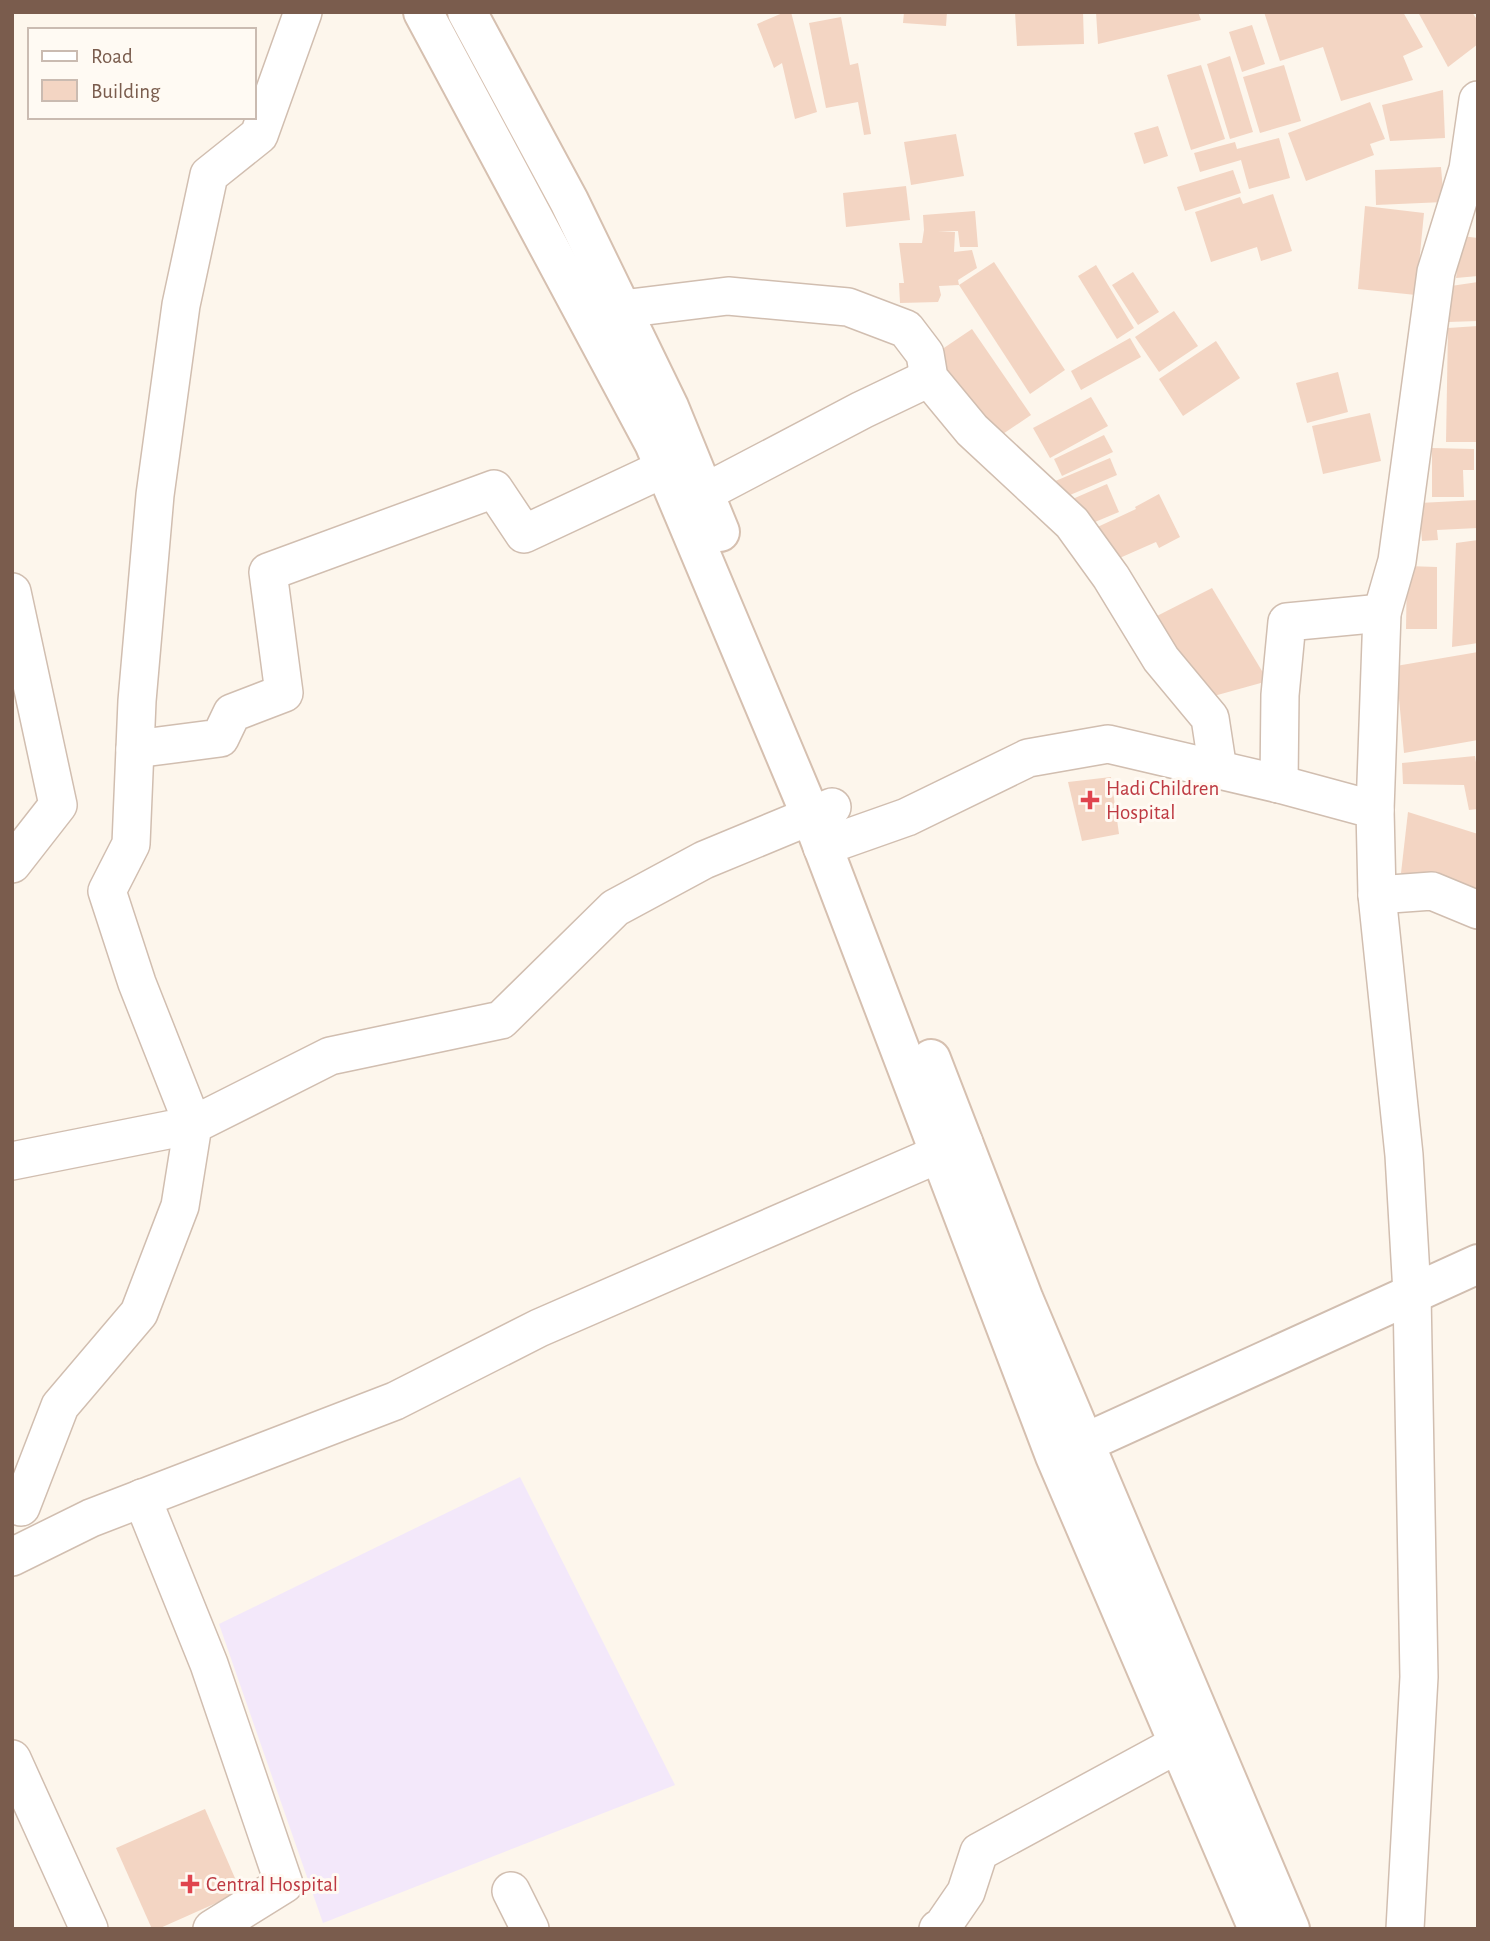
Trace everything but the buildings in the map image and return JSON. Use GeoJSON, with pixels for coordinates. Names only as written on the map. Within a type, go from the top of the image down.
{"type":"FeatureCollection","features":[{"type":"Feature","properties":{"kind":"main road"},"geometry":{"type":"LineString","coordinates":[[423,12],[654,443],[827,827]]}},
{"type":"Feature","properties":{"kind":"main road"},"geometry":{"type":"LineString","coordinates":[[467,12],[569,201],[669,407],[704,493],[827,827],[951,1148],[1070,1449],[1192,1738],[1258,1929]]}},
{"type":"Feature","properties":{"kind":"main road"},"geometry":{"type":"LineString","coordinates":[[1070,1449],[1478,1264]]}},
{"type":"Feature","properties":{"kind":"main road"},"geometry":{"type":"LineString","coordinates":[[1192,1738],[1290,1929]]}},
{"type":"Feature","properties":{"kind":"street"},"geometry":{"type":"LineString","coordinates":[[62,1533],[17,1505],[60,1406],[139,1313],[180,1206],[193,1125],[137,983],[107,891],[131,844],[137,701],[155,495],[181,305],[209,175],[259,135],[303,12]]}},
{"type":"Feature","properties":{"kind":"street"},"geometry":{"type":"LineString","coordinates":[[1405,1929],[1419,1677],[1412,1293],[1404,1155],[1377,895],[1375,810],[1382,613],[1397,561],[1436,272],[1468,169],[1478,100]]}},
{"type":"Feature","properties":{"kind":"street"},"geometry":{"type":"LineString","coordinates":[[622,309],[728,296],[848,307],[905,329],[925,354],[929,378],[972,430],[1072,523],[1111,577],[1161,659],[1210,718],[1218,769]]}},
{"type":"Feature","properties":{"kind":"street"},"geometry":{"type":"LineString","coordinates":[[704,493],[929,378]]}},
{"type":"Feature","properties":{"kind":"street"},"geometry":{"type":"LineString","coordinates":[[135,749],[220,738],[232,713],[284,693],[268,572],[494,489],[524,534],[664,468]]}},
{"type":"Feature","properties":{"kind":"street"},"geometry":{"type":"LineString","coordinates":[[12,592],[58,805],[12,864]]}},
{"type":"Feature","properties":{"kind":"street"},"geometry":{"type":"LineString","coordinates":[[1279,784],[1280,695],[1287,622],[1382,613]]}},
{"type":"Feature","properties":{"kind":"street"},"geometry":{"type":"LineString","coordinates":[[12,1161],[193,1125],[330,1056],[501,1020],[615,908],[704,860],[827,827],[907,817],[1028,758],[1108,744],[1279,784],[1375,810]]}},
{"type":"Feature","properties":{"kind":"street"},"geometry":{"type":"LineString","coordinates":[[1377,895],[1432,891],[1478,910]]}},
{"type":"Feature","properties":{"kind":"street"},"geometry":{"type":"LineString","coordinates":[[12,1557],[142,1498],[395,1401],[539,1328],[951,1148]]}},
{"type":"Feature","properties":{"kind":"street"},"geometry":{"type":"LineString","coordinates":[[142,1498],[209,1664],[284,1884],[212,1929]]}},
{"type":"Feature","properties":{"kind":"street"},"geometry":{"type":"LineString","coordinates":[[938,1929],[966,1892],[979,1852],[1192,1738]]}},
{"type":"Feature","properties":{"kind":"street"},"geometry":{"type":"LineString","coordinates":[[12,1759],[89,1929]]}},
{"type":"Feature","properties":{"kind":"street"},"geometry":{"type":"LineString","coordinates":[[511,1891],[530,1929]]}},
{"type":"Feature","properties":{"kind":"shaded area"},"geometry":{"type":"Polygon","coordinates":[[[520,1477],[675,1785],[323,1923],[219,1624],[520,1477]]]}},
{"type":"Feature","properties":{"kind":"place","name":"Hadi Children Hospital"},"geometry":{"type":"Point","coordinates":[1090,800]}},
{"type":"Feature","properties":{"kind":"place","name":"Central Hospital"},"geometry":{"type":"Point","coordinates":[190,1884]}}]}
